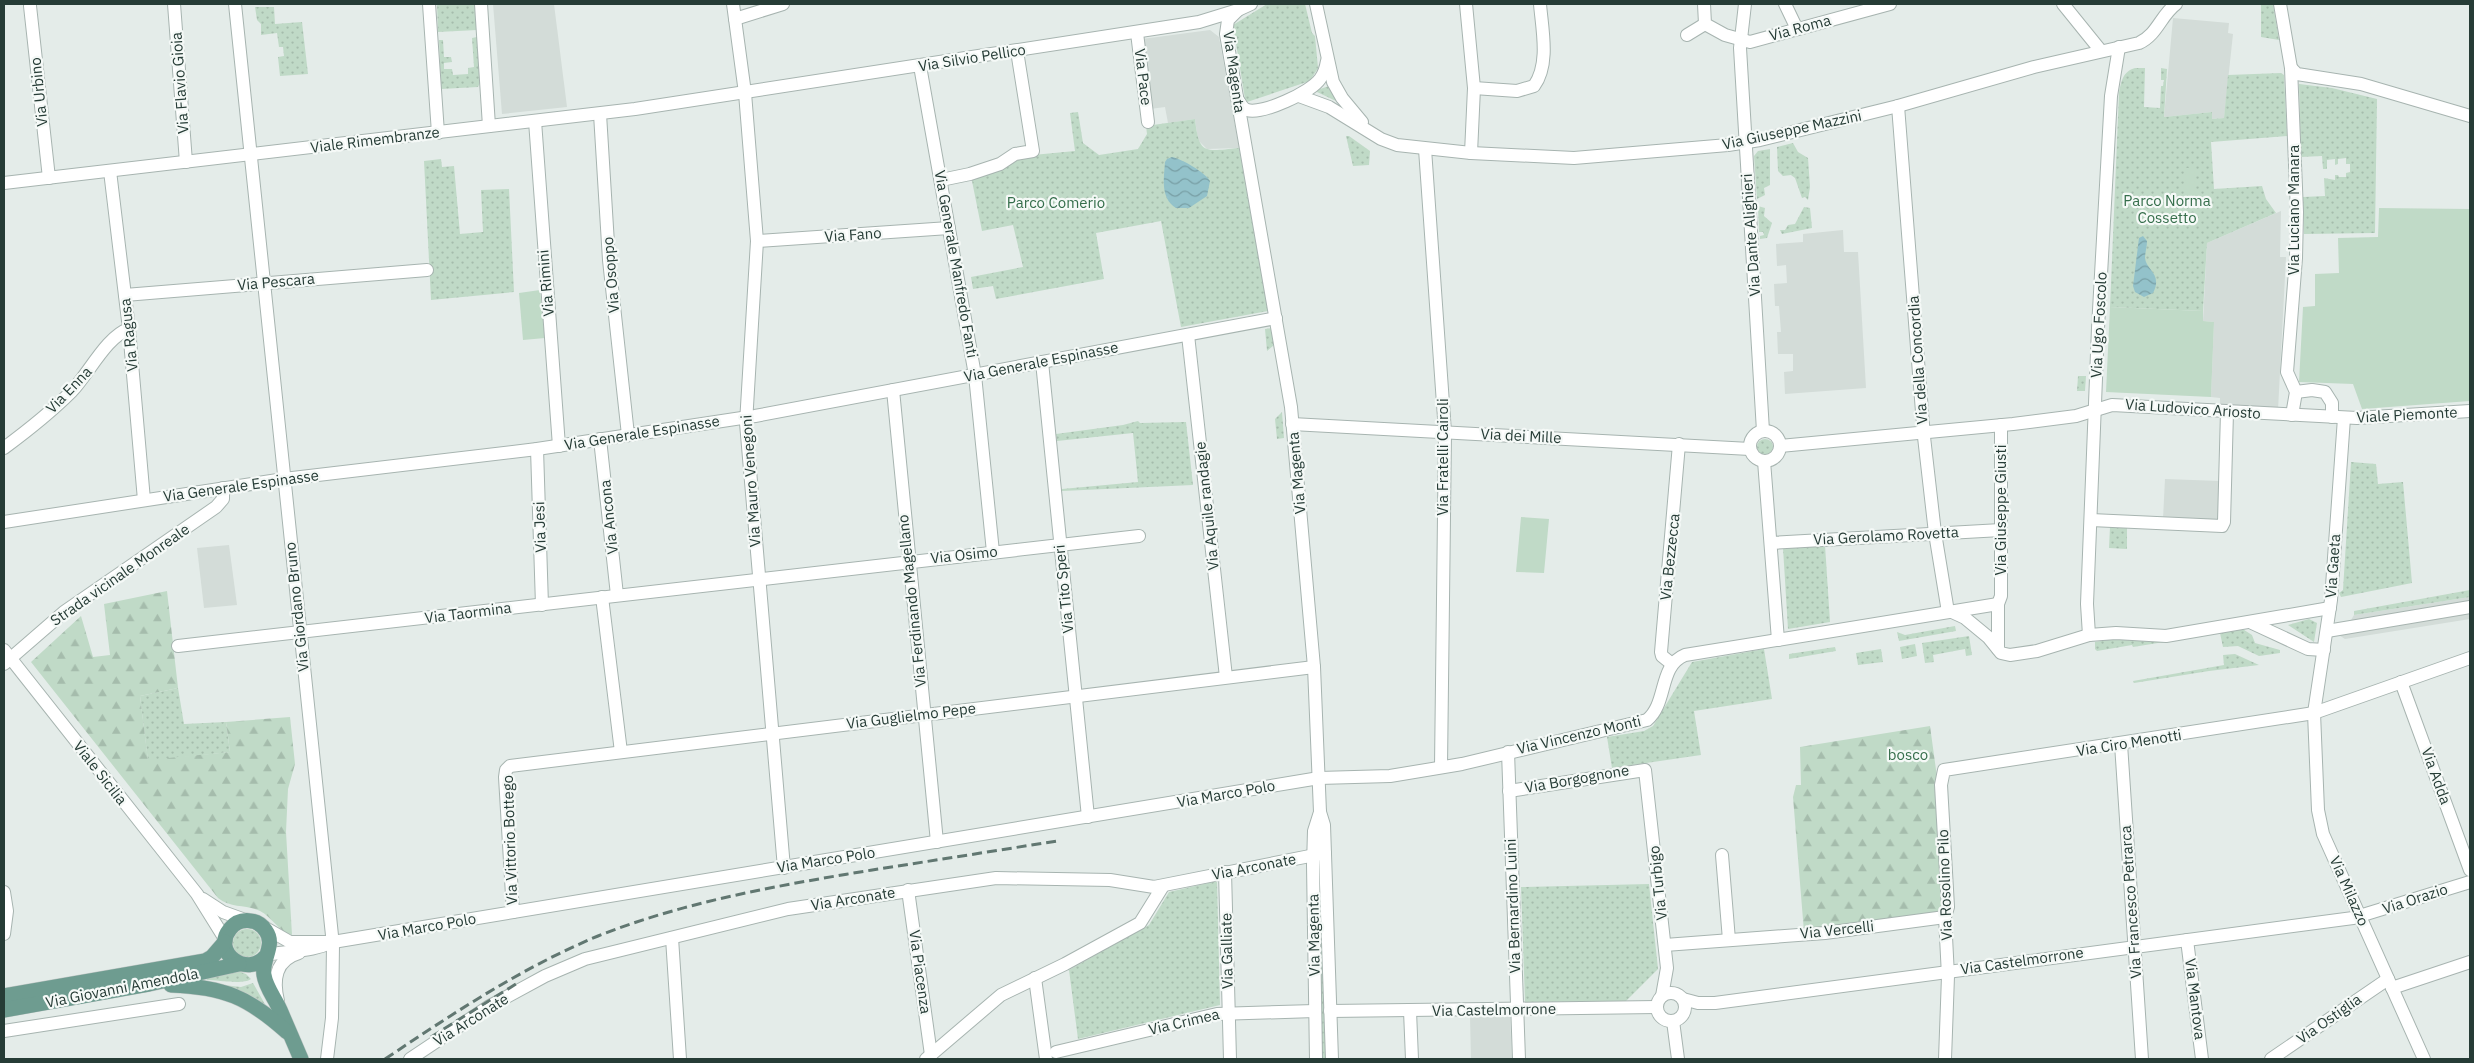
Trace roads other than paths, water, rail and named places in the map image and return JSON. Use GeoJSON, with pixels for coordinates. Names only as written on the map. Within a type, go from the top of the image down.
{"type":"FeatureCollection","features":[{"type":"Feature","properties":{"kind":"main road"},"geometry":{"type":"LineString","coordinates":[[286,1024],[241,965],[230,958],[226,951],[225,940],[234,925],[254,923],[269,937],[270,945],[266,955],[264,976],[286,1024],[301,1059]]}},
{"type":"Feature","properties":{"kind":"main road","name":"Via Giovanni Amendola"},"geometry":{"type":"LineString","coordinates":[[4,996],[205,961],[212,957],[225,940]]}},
{"type":"Feature","properties":{"kind":"main road"},"geometry":{"type":"LineString","coordinates":[[241,965],[258,964],[266,955]]}},
{"type":"Feature","properties":{"kind":"main road","name":"Via Giovanni Amendola"},"geometry":{"type":"LineString","coordinates":[[4,1010],[149,984],[241,965]]}},
{"type":"Feature","properties":{"kind":"main road"},"geometry":{"type":"LineString","coordinates":[[149,984],[192,986],[233,995],[286,1024]]}},
{"type":"Feature","properties":{"kind":"street","name":"Via Flavio Gioia"},"geometry":{"type":"LineString","coordinates":[[174,4],[186,162]]}},
{"type":"Feature","properties":{"kind":"street","name":"Via Giordano Bruno"},"geometry":{"type":"LineString","coordinates":[[235,4],[333,942],[332,1013],[327,1059]]}},
{"type":"Feature","properties":{"kind":"street"},"geometry":{"type":"LineString","coordinates":[[430,4],[438,133]]}},
{"type":"Feature","properties":{"kind":"street"},"geometry":{"type":"LineString","coordinates":[[481,4],[489,126]]}},
{"type":"Feature","properties":{"kind":"street","name":"Via Mauro Venegoni"},"geometry":{"type":"LineString","coordinates":[[733,4],[745,93],[757,241],[746,418],[784,868]]}},
{"type":"Feature","properties":{"kind":"street"},"geometry":{"type":"LineString","coordinates":[[735,19],[783,4]]}},
{"type":"Feature","properties":{"kind":"street","name":"Via Silvio Pellico"},"geometry":{"type":"LineString","coordinates":[[745,93],[1137,33],[1199,22],[1251,4]]}},
{"type":"Feature","properties":{"kind":"street","name":"Via Giuseppe Mazzini"},"geometry":{"type":"LineString","coordinates":[[1316,4],[1327,61],[1342,98],[1370,131]]}},
{"type":"Feature","properties":{"kind":"street"},"geometry":{"type":"LineString","coordinates":[[1466,4],[1474,88],[1471,153]]}},
{"type":"Feature","properties":{"kind":"street"},"geometry":{"type":"LineString","coordinates":[[1474,88],[1517,91],[1534,86],[1540,76],[1542,64],[1540,4]]}},
{"type":"Feature","properties":{"kind":"street"},"geometry":{"type":"LineString","coordinates":[[1704,4],[1705,24]]}},
{"type":"Feature","properties":{"kind":"street","name":"Via Dante Alighieri"},"geometry":{"type":"LineString","coordinates":[[1745,4],[1740,39],[1763,431]]}},
{"type":"Feature","properties":{"kind":"street"},"geometry":{"type":"LineString","coordinates":[[1785,4],[1797,29]]}},
{"type":"Feature","properties":{"kind":"street","name":"Via Roma"},"geometry":{"type":"LineString","coordinates":[[1740,39],[1750,42],[1890,4]]}},
{"type":"Feature","properties":{"kind":"street"},"geometry":{"type":"LineString","coordinates":[[2063,4],[2102,51]]}},
{"type":"Feature","properties":{"kind":"street","name":"Via Giuseppe Mazzini"},"geometry":{"type":"LineString","coordinates":[[1299,96],[1329,107],[1390,143],[1425,149],[1574,158],[1745,142],[1898,106],[2034,68],[2120,47],[2147,38],[2176,4]]}},
{"type":"Feature","properties":{"kind":"street","name":"Via Luciano Manara"},"geometry":{"type":"LineString","coordinates":[[2280,4],[2291,68],[2296,215],[2288,372],[2296,392],[2292,415]]}},
{"type":"Feature","properties":{"kind":"street","name":"Via Urbino"},"geometry":{"type":"LineString","coordinates":[[30,6],[49,178]]}},
{"type":"Feature","properties":{"kind":"street","name":"Via Magenta"},"geometry":{"type":"LineString","coordinates":[[1238,10],[1228,20],[1226,34],[1276,318],[1292,424],[1314,667],[1320,812],[1324,821],[1319,854],[1315,1011],[1316,1059]]}},
{"type":"Feature","properties":{"kind":"street"},"geometry":{"type":"LineString","coordinates":[[1199,22],[1215,25],[1226,34]]}},
{"type":"Feature","properties":{"kind":"street"},"geometry":{"type":"LineString","coordinates":[[1687,34],[1705,24]]}},
{"type":"Feature","properties":{"kind":"street"},"geometry":{"type":"LineString","coordinates":[[1705,24],[1740,39]]}},
{"type":"Feature","properties":{"kind":"street","name":"Via Pace"},"geometry":{"type":"LineString","coordinates":[[1137,33],[1148,122]]}},
{"type":"Feature","properties":{"kind":"street","name":"Via Ugo Foscolo"},"geometry":{"type":"LineString","coordinates":[[2089,635],[2087,604],[2094,409],[2111,96],[2120,47]]}},
{"type":"Feature","properties":{"kind":"street"},"geometry":{"type":"LineString","coordinates":[[941,180],[970,174],[1004,162],[1015,154],[1033,151],[1017,52]]}},
{"type":"Feature","properties":{"kind":"street"},"geometry":{"type":"LineString","coordinates":[[1237,98],[1246,110],[1258,110],[1299,96],[1320,80],[1327,61]]}},
{"type":"Feature","properties":{"kind":"street","name":"Via Generale Manfredo Fanti"},"geometry":{"type":"LineString","coordinates":[[920,66],[975,375],[993,552]]}},
{"type":"Feature","properties":{"kind":"street"},"geometry":{"type":"LineString","coordinates":[[2291,68],[2297,74],[2361,84],[2470,116]]}},
{"type":"Feature","properties":{"kind":"street","name":"Viale Rimembranze"},"geometry":{"type":"LineString","coordinates":[[4,184],[600,114],[745,93]]}},
{"type":"Feature","properties":{"kind":"street","name":"Via della Concordia"},"geometry":{"type":"LineString","coordinates":[[1898,106],[1924,432],[1935,532],[1948,612]]}},
{"type":"Feature","properties":{"kind":"street","name":"Via Magenta"},"geometry":{"type":"LineString","coordinates":[[1244,137],[1246,122],[1258,110]]}},
{"type":"Feature","properties":{"kind":"street","name":"Via Osoppo"},"geometry":{"type":"LineString","coordinates":[[600,114],[610,260],[628,435]]}},
{"type":"Feature","properties":{"kind":"street","name":"Via Rimini"},"geometry":{"type":"LineString","coordinates":[[535,121],[543,255],[559,446]]}},
{"type":"Feature","properties":{"kind":"street","name":"Via Fratelli Cairoli"},"geometry":{"type":"LineString","coordinates":[[1425,149],[1445,432],[1441,767]]}},
{"type":"Feature","properties":{"kind":"street","name":"Via Ragusa"},"geometry":{"type":"LineString","coordinates":[[110,171],[129,329],[144,500]]}},
{"type":"Feature","properties":{"kind":"street","name":"Via Fano"},"geometry":{"type":"LineString","coordinates":[[757,241],[949,228]]}},
{"type":"Feature","properties":{"kind":"street","name":"Via Pescara"},"geometry":{"type":"LineString","coordinates":[[125,295],[427,270]]}},
{"type":"Feature","properties":{"kind":"street","name":"Via Generale Espinasse"},"geometry":{"type":"LineString","coordinates":[[4,522],[284,479],[537,449],[746,418],[1276,318]]}},
{"type":"Feature","properties":{"kind":"street","name":"Via Enna"},"geometry":{"type":"LineString","coordinates":[[4,448],[62,400],[86,376],[113,339],[129,329]]}},
{"type":"Feature","properties":{"kind":"street","name":"Via Aquile randagie"},"geometry":{"type":"LineString","coordinates":[[1188,335],[1226,677]]}},
{"type":"Feature","properties":{"kind":"street","name":"Via Tito Speri"},"geometry":{"type":"LineString","coordinates":[[1042,362],[1088,817]]}},
{"type":"Feature","properties":{"kind":"street","name":"Via Ferdinando Magellano"},"geometry":{"type":"LineString","coordinates":[[893,390],[936,842]]}},
{"type":"Feature","properties":{"kind":"street","name":"Via Gaeta"},"geometry":{"type":"LineString","coordinates":[[2296,392],[2312,390],[2325,392],[2338,417],[2330,608],[2314,713]]}},
{"type":"Feature","properties":{"kind":"street","name":"Via Ludovico Ariosto"},"geometry":{"type":"LineString","coordinates":[[1780,446],[2076,416],[2112,404],[2292,415]]}},
{"type":"Feature","properties":{"kind":"street","name":"Viale Piemonte"},"geometry":{"type":"LineString","coordinates":[[2292,415],[2394,417],[2470,411]]}},
{"type":"Feature","properties":{"kind":"street"},"geometry":{"type":"LineString","coordinates":[[2091,520],[2220,527],[2224,525],[2227,412]]}},
{"type":"Feature","properties":{"kind":"street","name":"Via dei Mille"},"geometry":{"type":"LineString","coordinates":[[1292,424],[1750,449]]}},
{"type":"Feature","properties":{"kind":"street","name":"Via Giuseppe Giusti"},"geometry":{"type":"LineString","coordinates":[[1998,649],[2001,425]]}},
{"type":"Feature","properties":{"kind":"street"},"geometry":{"type":"LineString","coordinates":[[1763,431],[1773,434],[1780,446],[1776,456],[1764,461],[1755,457],[1750,449],[1754,436],[1763,431]]}},
{"type":"Feature","properties":{"kind":"street","name":"Via Ancona"},"geometry":{"type":"LineString","coordinates":[[600,439],[617,595]]}},
{"type":"Feature","properties":{"kind":"street","name":"Via Bezzecca"},"geometry":{"type":"LineString","coordinates":[[1672,664],[1662,656],[1661,652],[1679,444]]}},
{"type":"Feature","properties":{"kind":"street","name":"Via Jesi"},"geometry":{"type":"LineString","coordinates":[[537,449],[542,605]]}},
{"type":"Feature","properties":{"kind":"street"},"geometry":{"type":"LineString","coordinates":[[1764,461],[1778,640]]}},
{"type":"Feature","properties":{"kind":"street","name":"Strada vicinale Monreale"},"geometry":{"type":"LineString","coordinates":[[6,658],[64,612],[216,507],[223,499],[223,488]]}},
{"type":"Feature","properties":{"kind":"street","name":"Via Gerolamo Rovetta"},"geometry":{"type":"LineString","coordinates":[[1771,543],[1935,532],[2001,530]]}},
{"type":"Feature","properties":{"kind":"street","name":"Via Osimo"},"geometry":{"type":"LineString","coordinates":[[759,579],[1139,536]]}},
{"type":"Feature","properties":{"kind":"street","name":"Via Taormina"},"geometry":{"type":"LineString","coordinates":[[178,646],[759,579]]}},
{"type":"Feature","properties":{"kind":"street"},"geometry":{"type":"LineString","coordinates":[[602,597],[621,752]]}},
{"type":"Feature","properties":{"kind":"street"},"geometry":{"type":"LineString","coordinates":[[1672,664],[1681,656],[1690,653],[1948,612],[2000,600]]}},
{"type":"Feature","properties":{"kind":"street"},"geometry":{"type":"LineString","coordinates":[[1948,612],[1965,618],[1988,636],[2005,655],[2010,655],[2037,651],[2089,635],[2116,633],[2166,636],[2330,608]]}},
{"type":"Feature","properties":{"kind":"street"},"geometry":{"type":"LineString","coordinates":[[2326,631],[2470,608]]}},
{"type":"Feature","properties":{"kind":"street"},"geometry":{"type":"LineString","coordinates":[[2279,634],[2280,622],[2288,615]]}},
{"type":"Feature","properties":{"kind":"street"},"geometry":{"type":"LineString","coordinates":[[2250,622],[2308,649],[2324,650]]}},
{"type":"Feature","properties":{"kind":"street","name":"Viale Sicilia"},"geometry":{"type":"LineString","coordinates":[[6,658],[197,894],[225,940]]}},
{"type":"Feature","properties":{"kind":"street","name":"Via Ciro Menotti"},"geometry":{"type":"LineString","coordinates":[[1944,770],[2314,713],[2470,658]]}},
{"type":"Feature","properties":{"kind":"street","name":"Via Vincenzo Monti"},"geometry":{"type":"LineString","coordinates":[[1319,778],[1390,776],[1441,767],[1647,720],[1658,706],[1672,664]]}},
{"type":"Feature","properties":{"kind":"street","name":"Via Guglielmo Pepe"},"geometry":{"type":"LineString","coordinates":[[508,767],[1075,695],[1314,667]]}},
{"type":"Feature","properties":{"kind":"street","name":"Via Adda"},"geometry":{"type":"LineString","coordinates":[[2401,682],[2470,870]]}},
{"type":"Feature","properties":{"kind":"street","name":"Via Milazzo"},"geometry":{"type":"LineString","coordinates":[[2314,713],[2319,823],[2424,1059]]}},
{"type":"Feature","properties":{"kind":"street","name":"Via Francesco Petrarca"},"geometry":{"type":"LineString","coordinates":[[2121,744],[2142,1059]]}},
{"type":"Feature","properties":{"kind":"street","name":"Via Bernardino Luini"},"geometry":{"type":"LineString","coordinates":[[1508,752],[1519,1059]]}},
{"type":"Feature","properties":{"kind":"street","name":"Via Vittorio Bottego"},"geometry":{"type":"LineString","coordinates":[[508,767],[505,777],[513,912]]}},
{"type":"Feature","properties":{"kind":"street","name":"Via Borgognone"},"geometry":{"type":"LineString","coordinates":[[1509,791],[1645,770]]}},
{"type":"Feature","properties":{"kind":"street","name":"Via Turbigo"},"geometry":{"type":"LineString","coordinates":[[1645,770],[1668,968],[1660,1002]]}},
{"type":"Feature","properties":{"kind":"street","name":"Via Rosolino Pilo"},"geometry":{"type":"LineString","coordinates":[[1944,770],[1941,785],[1948,907],[1945,917],[1948,971],[1946,1059]]}},
{"type":"Feature","properties":{"kind":"street","name":"Via Marco Polo"},"geometry":{"type":"LineString","coordinates":[[254,923],[290,942],[333,942],[1319,778]]}},
{"type":"Feature","properties":{"kind":"street","name":"Via Magenta"},"geometry":{"type":"LineString","coordinates":[[1319,854],[1332,1059]]}},
{"type":"Feature","properties":{"kind":"street","name":"Via Arconate"},"geometry":{"type":"LineString","coordinates":[[410,1059],[488,1007],[564,968],[599,954],[788,909],[996,878],[1110,880],[1149,887],[1163,886],[1319,854]]}},
{"type":"Feature","properties":{"kind":"street"},"geometry":{"type":"LineString","coordinates":[[1722,855],[1730,940]]}},
{"type":"Feature","properties":{"kind":"street","name":"Via Galliate"},"geometry":{"type":"LineString","coordinates":[[1224,872],[1230,1059]]}},
{"type":"Feature","properties":{"kind":"street","name":"Via Orazio"},"geometry":{"type":"LineString","coordinates":[[2361,916],[2470,882]]}},
{"type":"Feature","properties":{"kind":"street"},"geometry":{"type":"LineString","coordinates":[[929,1057],[998,997],[1140,923],[1163,886]]}},
{"type":"Feature","properties":{"kind":"street","name":"Via Piacenza"},"geometry":{"type":"LineString","coordinates":[[908,890],[929,1057]]}},
{"type":"Feature","properties":{"kind":"street"},"geometry":{"type":"LineString","coordinates":[[4,892],[7,912],[4,934]]}},
{"type":"Feature","properties":{"kind":"street","name":"Viale Sicilia"},"geometry":{"type":"LineString","coordinates":[[197,894],[219,910],[254,923]]}},
{"type":"Feature","properties":{"kind":"street","name":"Via Castelmorrone"},"geometry":{"type":"LineString","coordinates":[[1683,999],[1715,1003],[2361,916]]}},
{"type":"Feature","properties":{"kind":"street","name":"Via Vercelli"},"geometry":{"type":"LineString","coordinates":[[1665,945],[1825,933],[1945,917]]}},
{"type":"Feature","properties":{"kind":"street"},"geometry":{"type":"LineString","coordinates":[[672,938],[680,1059]]}},
{"type":"Feature","properties":{"kind":"street","name":"Via Mantova"},"geometry":{"type":"LineString","coordinates":[[2187,940],[2202,1059]]}},
{"type":"Feature","properties":{"kind":"street","name":"Via Marco Polo"},"geometry":{"type":"LineString","coordinates":[[266,955],[287,951],[304,952],[318,949],[333,942]]}},
{"type":"Feature","properties":{"kind":"street"},"geometry":{"type":"LineString","coordinates":[[286,1024],[275,987],[278,970],[290,956],[304,952]]}},
{"type":"Feature","properties":{"kind":"street","name":"Via Ostiglia"},"geometry":{"type":"LineString","coordinates":[[2271,1059],[2390,983],[2470,962]]}},
{"type":"Feature","properties":{"kind":"street"},"geometry":{"type":"LineString","coordinates":[[1035,978],[1051,1056]]}},
{"type":"Feature","properties":{"kind":"street"},"geometry":{"type":"LineString","coordinates":[[1676,993],[1683,999],[1684,1013],[1673,1021],[1664,1020],[1660,1002],[1676,993]]}},
{"type":"Feature","properties":{"kind":"street","name":"Via Castelmorrone"},"geometry":{"type":"LineString","coordinates":[[1330,1011],[1517,1009],[1660,1002]]}},
{"type":"Feature","properties":{"kind":"street","name":"Via Giovanni Amendola"},"geometry":{"type":"LineString","coordinates":[[4,1031],[179,1004]]}},
{"type":"Feature","properties":{"kind":"street"},"geometry":{"type":"LineString","coordinates":[[1410,1010],[1412,1059]]}},
{"type":"Feature","properties":{"kind":"street","name":"Via Crimea"},"geometry":{"type":"LineString","coordinates":[[1051,1056],[1228,1013],[1315,1011]]}},
{"type":"Feature","properties":{"kind":"street"},"geometry":{"type":"LineString","coordinates":[[1673,1021],[1678,1059]]}},
{"type":"Feature","properties":{"kind":"water"},"geometry":{"type":"Polygon","coordinates":[[[1172,157],[1182,160],[1204,174],[1210,181],[1207,196],[1189,208],[1176,208],[1167,199],[1165,193],[1165,162],[1172,157]]]}},
{"type":"Feature","properties":{"kind":"water"},"geometry":{"type":"Polygon","coordinates":[[[2143,236],[2147,241],[2146,262],[2156,281],[2153,293],[2144,297],[2135,292],[2133,286],[2139,238],[2143,236]]]}},
{"type":"Feature","properties":{"kind":"railway"},"geometry":{"type":"LineString","coordinates":[[385,1059],[462,1008],[542,962],[598,936],[630,924],[697,904],[764,889],[1057,841]]}},
{"type":"Feature","properties":{"kind":"railway"},"geometry":{"type":"LineString","coordinates":[[431,1037],[516,984]]}},
{"type":"Feature","properties":{"kind":"park label","name":"Parco Comerio"},"geometry":{"type":"Point","coordinates":[1056,203]}},
{"type":"Feature","properties":{"kind":"park label","name":"Parco Norma Cossetto"},"geometry":{"type":"Point","coordinates":[2167,210]}},
{"type":"Feature","properties":{"kind":"park label","name":"bosco"},"geometry":{"type":"Point","coordinates":[1908,755]}}]}
